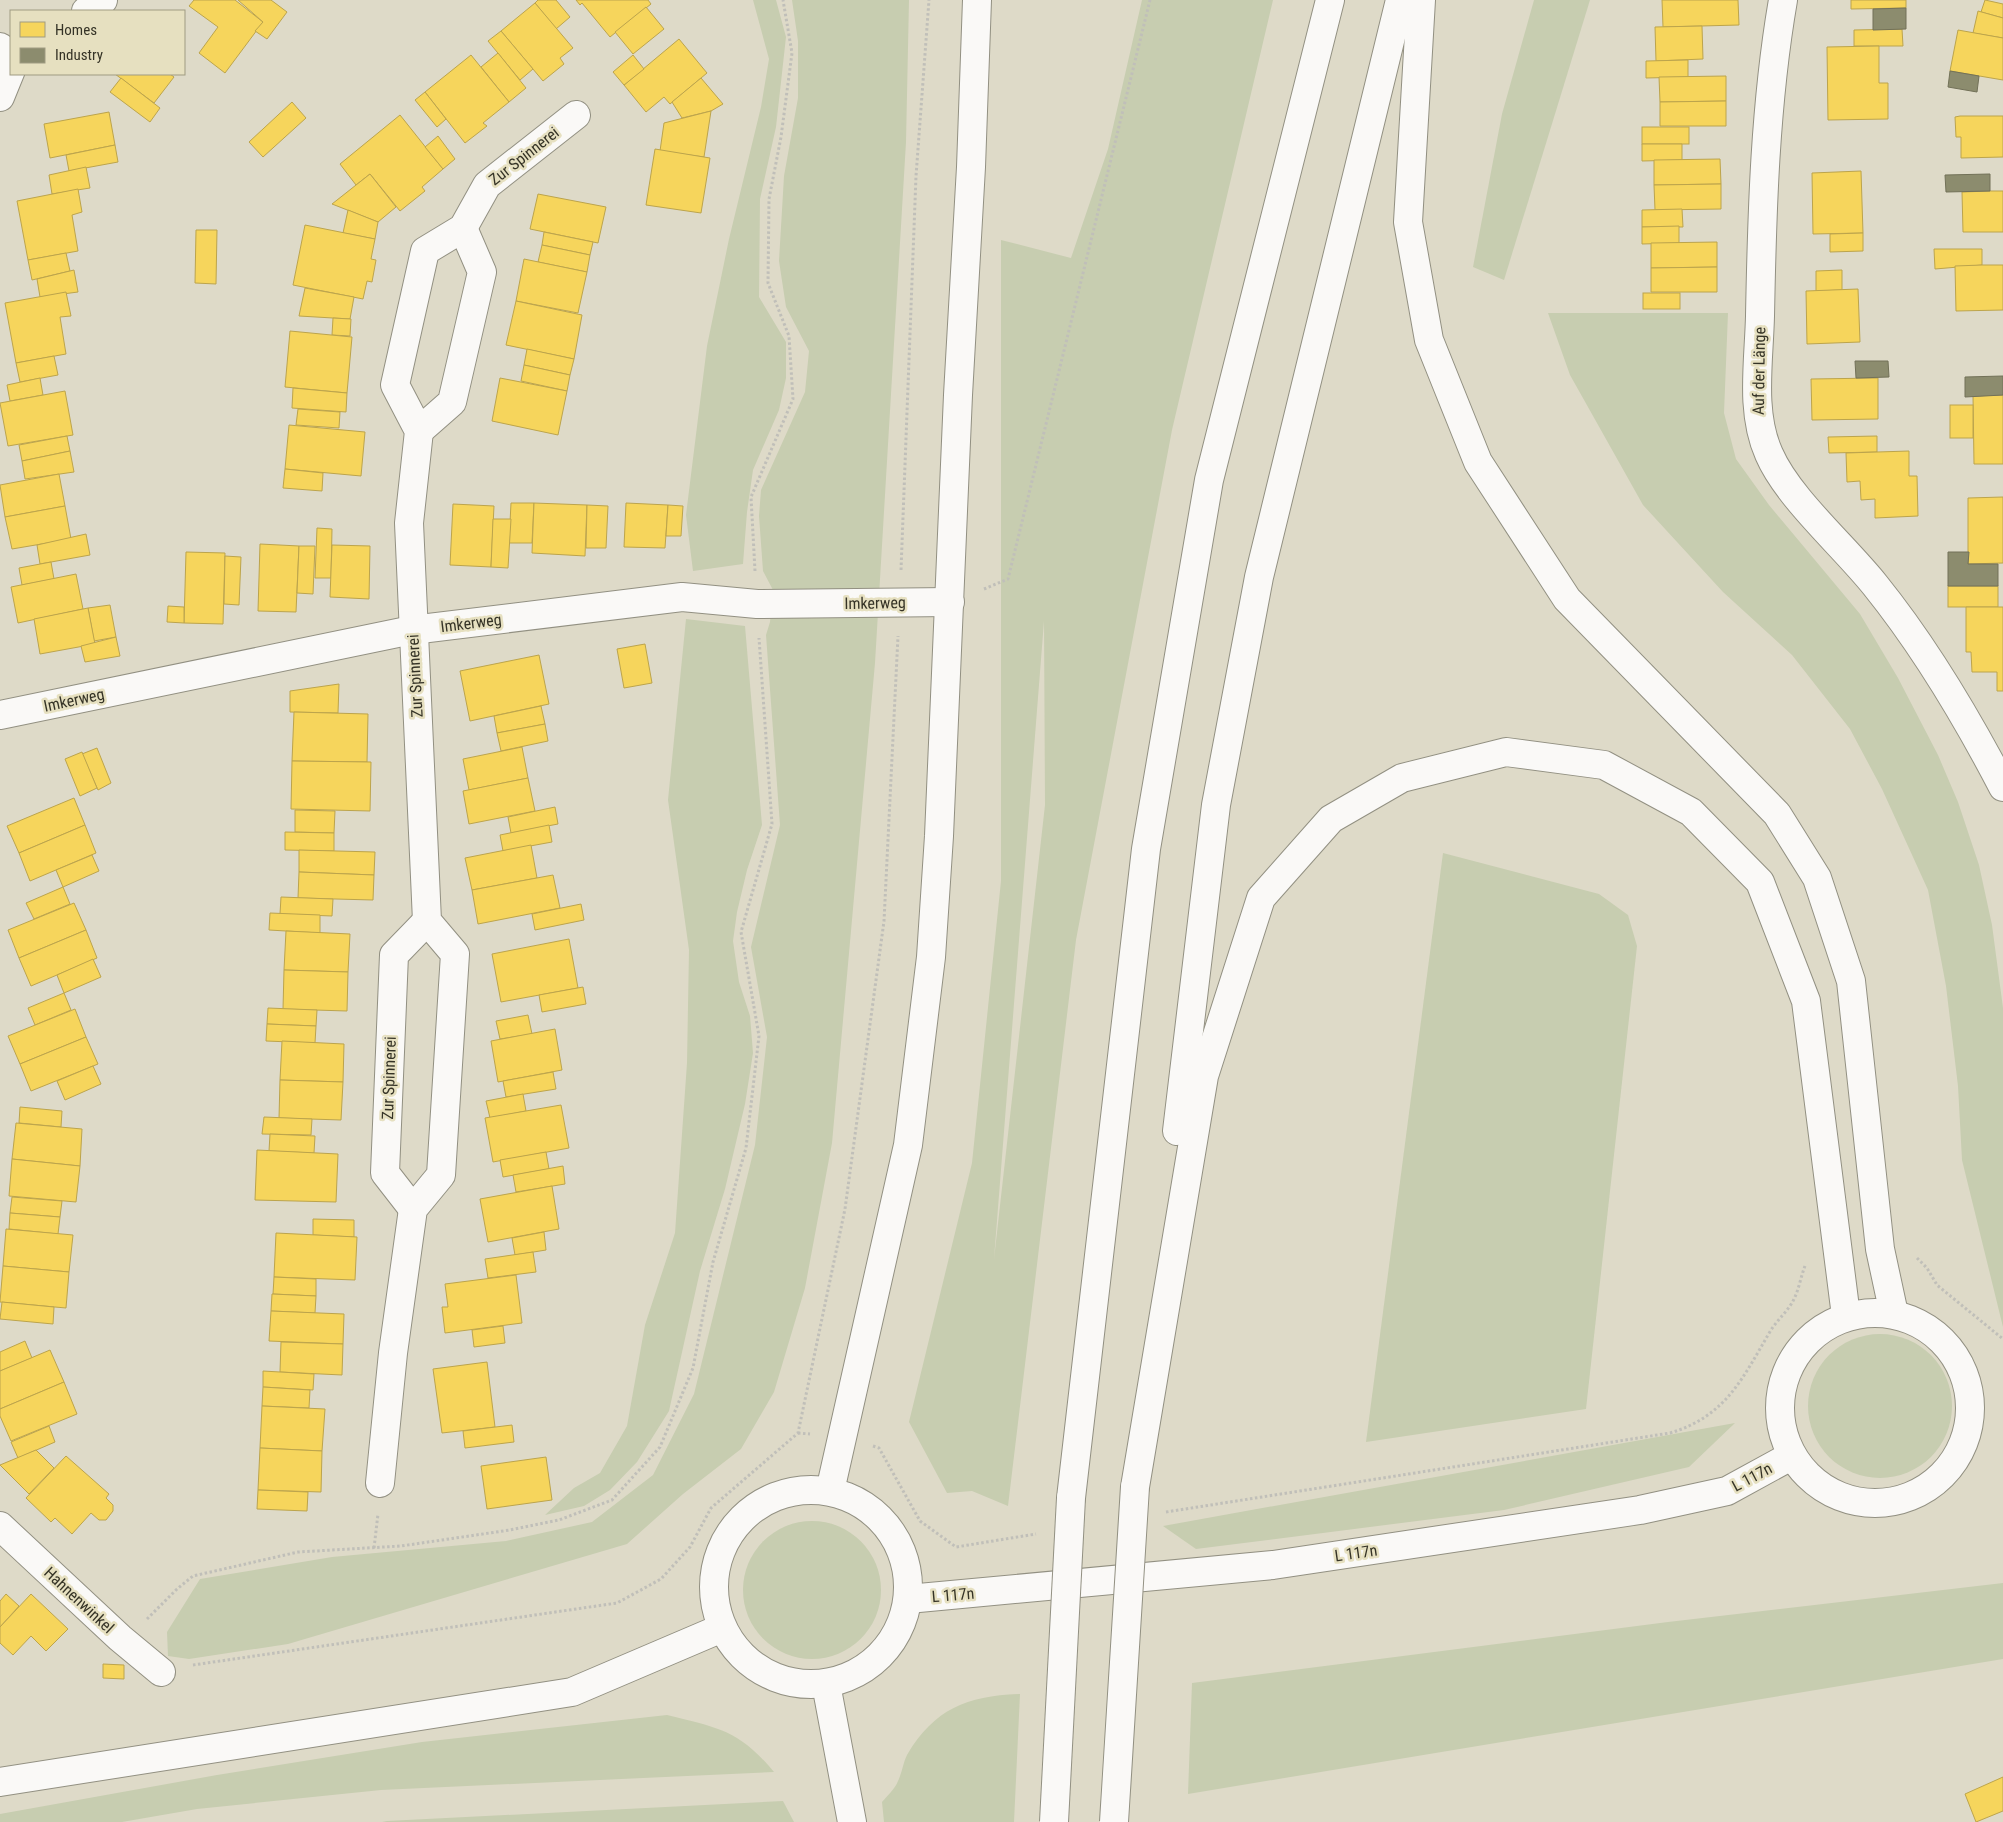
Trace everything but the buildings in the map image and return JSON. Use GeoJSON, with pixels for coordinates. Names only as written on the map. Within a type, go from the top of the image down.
{"type":"FeatureCollection","features":[{"type":"Feature","properties":{"kind":"main road"},"geometry":{"type":"LineString","coordinates":[[88,10],[103,0]]}},
{"type":"Feature","properties":{"kind":"main road"},"geometry":{"type":"LineString","coordinates":[[830,1491],[908,1145],[931,957],[939,836],[958,395],[971,167],[977,0]]}},
{"type":"Feature","properties":{"kind":"main road"},"geometry":{"type":"LineString","coordinates":[[1054,1822],[1071,1498],[1146,849],[1209,480],[1330,0]]}},
{"type":"Feature","properties":{"kind":"main road"},"geometry":{"type":"LineString","coordinates":[[1114,1822],[1135,1488],[1216,805],[1259,577],[1400,0]]}},
{"type":"Feature","properties":{"kind":"main road"},"geometry":{"type":"LineString","coordinates":[[1421,0],[1408,222],[1429,340],[1478,462],[1568,599],[1777,814],[1817,878],[1851,981],[1880,1249],[1894,1314]]}},
{"type":"Feature","properties":{"kind":"main road","name":"Auf der Länge"},"geometry":{"type":"LineString","coordinates":[[1783,0],[1773,55],[1762,209],[1758,420],[1769,454],[1790,488],[1876,586],[1925,654],[1973,730],[2003,787]]}},
{"type":"Feature","properties":{"kind":"main road"},"geometry":{"type":"LineString","coordinates":[[0,97],[10,72]]}},
{"type":"Feature","properties":{"kind":"main road","name":"Zur Spinnerei"},"geometry":{"type":"LineString","coordinates":[[413,1209],[385,1173],[394,956],[427,921],[408,523],[419,432],[395,385],[425,252],[463,228],[487,185],[576,115]]}},
{"type":"Feature","properties":{"kind":"main road"},"geometry":{"type":"LineString","coordinates":[[419,432],[452,402],[482,272],[463,228]]}},
{"type":"Feature","properties":{"kind":"main road","name":"Imkerweg"},"geometry":{"type":"LineString","coordinates":[[0,715],[412,630],[682,598],[757,604],[950,602]]}},
{"type":"Feature","properties":{"kind":"main road"},"geometry":{"type":"LineString","coordinates":[[1135,1488],[1204,1076],[1261,898],[1331,818],[1402,778],[1506,752],[1604,765],[1691,812],[1760,882],[1806,1001],[1846,1316]]}},
{"type":"Feature","properties":{"kind":"main road"},"geometry":{"type":"LineString","coordinates":[[380,1483],[393,1353],[413,1209],[441,1175],[454,954],[427,921]]}},
{"type":"Feature","properties":{"kind":"main road"},"geometry":{"type":"LineString","coordinates":[[1878,1312],[1894,1314],[1926,1327],[1952,1351],[1967,1384],[1970,1419],[1962,1448],[1945,1473],[1922,1491],[1894,1502],[1864,1503],[1836,1495],[1811,1479],[1791,1456],[1780,1424],[1781,1390],[1793,1358],[1816,1332],[1846,1316],[1878,1312]]}},
{"type":"Feature","properties":{"kind":"main road","name":"L 117n"},"geometry":{"type":"LineString","coordinates":[[908,1599],[1273,1565],[1640,1510],[1727,1491],[1791,1456]]}},
{"type":"Feature","properties":{"kind":"main road"},"geometry":{"type":"LineString","coordinates":[[800,1490],[830,1491],[858,1500],[881,1518],[898,1542],[908,1570],[908,1599],[900,1629],[882,1655],[856,1674],[826,1684],[795,1684],[765,1673],[740,1654],[722,1628],[714,1598],[715,1568],[726,1539],[745,1515],[770,1498],[800,1490]]}},
{"type":"Feature","properties":{"kind":"main road","name":"Hahnenwinkel"},"geometry":{"type":"LineString","coordinates":[[0,1526],[120,1638],[161,1672]]}},
{"type":"Feature","properties":{"kind":"main road"},"geometry":{"type":"LineString","coordinates":[[0,1782],[572,1692],[722,1628]]}},
{"type":"Feature","properties":{"kind":"main road"},"geometry":{"type":"LineString","coordinates":[[826,1684],[852,1822]]}},
{"type":"Feature","properties":{"kind":"path"},"geometry":{"type":"LineString","coordinates":[[120,1638],[131,1634],[193,1576],[298,1552],[401,1546],[510,1530],[559,1520],[612,1500],[660,1447],[693,1368],[713,1262],[746,1148],[759,1036],[741,932],[772,824],[751,497],[793,399],[789,336],[768,283],[769,199],[781,137],[792,53],[783,0]]}},
{"type":"Feature","properties":{"kind":"path"},"geometry":{"type":"LineString","coordinates":[[161,1672],[193,1665],[618,1603],[661,1579],[690,1547],[711,1508],[798,1433],[845,1209],[884,921],[916,176],[929,0]]}},
{"type":"Feature","properties":{"kind":"path"},"geometry":{"type":"LineString","coordinates":[[950,602],[1008,579],[1150,0]]}},
{"type":"Feature","properties":{"kind":"path"},"geometry":{"type":"LineString","coordinates":[[1880,1249],[1908,1248],[1927,1268],[1936,1285],[2003,1339]]}},
{"type":"Feature","properties":{"kind":"path"},"geometry":{"type":"LineString","coordinates":[[1156,1514],[1670,1433],[1690,1427],[1728,1400],[1750,1369],[1772,1328],[1794,1299],[1809,1256],[1838,1255]]}},
{"type":"Feature","properties":{"kind":"path"},"geometry":{"type":"LineString","coordinates":[[798,1433],[842,1437],[879,1448],[920,1521],[956,1547],[1042,1533]]}},
{"type":"Feature","properties":{"kind":"green space"},"geometry":{"type":"Polygon","coordinates":[[[753,0],[776,0],[786,37],[776,127],[760,199],[759,297],[786,342],[786,378],[779,410],[753,470],[747,512],[743,564],[693,571],[686,515],[707,346],[729,239],[761,107],[769,59],[753,0]]]}},
{"type":"Feature","properties":{"kind":"green space"},"geometry":{"type":"Polygon","coordinates":[[[792,0],[909,0],[906,142],[875,663],[832,1143],[805,1288],[774,1392],[741,1449],[683,1494],[627,1544],[288,1644],[189,1659],[168,1656],[167,1632],[200,1579],[332,1557],[506,1541],[592,1522],[653,1475],[694,1394],[755,1145],[767,1037],[751,947],[780,825],[766,635],[770,622],[773,590],[763,571],[759,516],[761,490],[805,392],[809,351],[786,307],[779,261],[784,176],[798,98],[798,41],[792,0]]]}},
{"type":"Feature","properties":{"kind":"green space"},"geometry":{"type":"Polygon","coordinates":[[[1142,0],[1273,0],[1172,430],[1076,940],[1008,1506],[972,1491],[947,1493],[909,1422],[972,1163],[1001,881],[1001,240],[1071,258],[1108,149],[1142,0]],[[1044,621],[994,1259],[1045,805],[1044,621]]]}},
{"type":"Feature","properties":{"kind":"green space"},"geometry":{"type":"Polygon","coordinates":[[[1534,0],[1590,0],[1504,280],[1473,267],[1502,114],[1534,0]]]}},
{"type":"Feature","properties":{"kind":"green space"},"geometry":{"type":"Polygon","coordinates":[[[1548,313],[1728,313],[1724,413],[1736,459],[1769,505],[1860,614],[1898,678],[1938,755],[1958,802],[1979,865],[1992,925],[2003,1008],[2003,1327],[1962,1160],[1958,1086],[1946,986],[1928,890],[1882,789],[1850,729],[1792,655],[1723,592],[1643,505],[1570,375],[1548,313]]]}},
{"type":"Feature","properties":{"kind":"green space"},"geometry":{"type":"Polygon","coordinates":[[[686,619],[745,626],[762,825],[747,870],[737,912],[733,941],[739,982],[750,1016],[753,1053],[745,1104],[725,1189],[700,1271],[669,1411],[637,1462],[610,1490],[584,1506],[545,1515],[574,1488],[600,1473],[627,1426],[645,1325],[675,1233],[687,1063],[689,950],[668,800],[686,619]]]}},
{"type":"Feature","properties":{"kind":"green space"},"geometry":{"type":"Polygon","coordinates":[[[1443,853],[1599,894],[1628,915],[1637,946],[1586,1409],[1366,1442],[1443,853]]]}},
{"type":"Feature","properties":{"kind":"green space"},"geometry":{"type":"Polygon","coordinates":[[[1880,1334],[1908,1339],[1931,1355],[1947,1378],[1952,1406],[1947,1434],[1931,1457],[1908,1473],[1880,1478],[1852,1473],[1829,1457],[1813,1434],[1808,1406],[1813,1378],[1829,1355],[1852,1339],[1880,1334]]]}},
{"type":"Feature","properties":{"kind":"green space"},"geometry":{"type":"Polygon","coordinates":[[[1735,1423],[1689,1467],[1504,1510],[1196,1549],[1163,1526],[1735,1423]]]}},
{"type":"Feature","properties":{"kind":"green space"},"geometry":{"type":"Polygon","coordinates":[[[812,1521],[838,1526],[861,1541],[876,1564],[881,1590],[876,1616],[861,1639],[838,1654],[812,1659],[786,1654],[763,1639],[748,1616],[743,1590],[748,1564],[763,1541],[786,1526],[812,1521]]]}},
{"type":"Feature","properties":{"kind":"green space"},"geometry":{"type":"Polygon","coordinates":[[[2003,1583],[2003,1659],[1188,1794],[1192,1683],[1668,1622],[2003,1583]]]}},
{"type":"Feature","properties":{"kind":"green space"},"geometry":{"type":"Polygon","coordinates":[[[1020,1694],[1014,1822],[884,1822],[882,1802],[897,1784],[907,1755],[929,1726],[954,1708],[969,1702],[1001,1695],[1020,1694]]]}},
{"type":"Feature","properties":{"kind":"green space"},"geometry":{"type":"Polygon","coordinates":[[[667,1715],[714,1727],[738,1738],[774,1772],[381,1790],[197,1809],[122,1822],[0,1822],[0,1814],[217,1775],[422,1742],[667,1715]]]}},
{"type":"Feature","properties":{"kind":"green space"},"geometry":{"type":"Polygon","coordinates":[[[783,1801],[794,1822],[382,1822],[387,1821],[783,1801]]]}}]}
